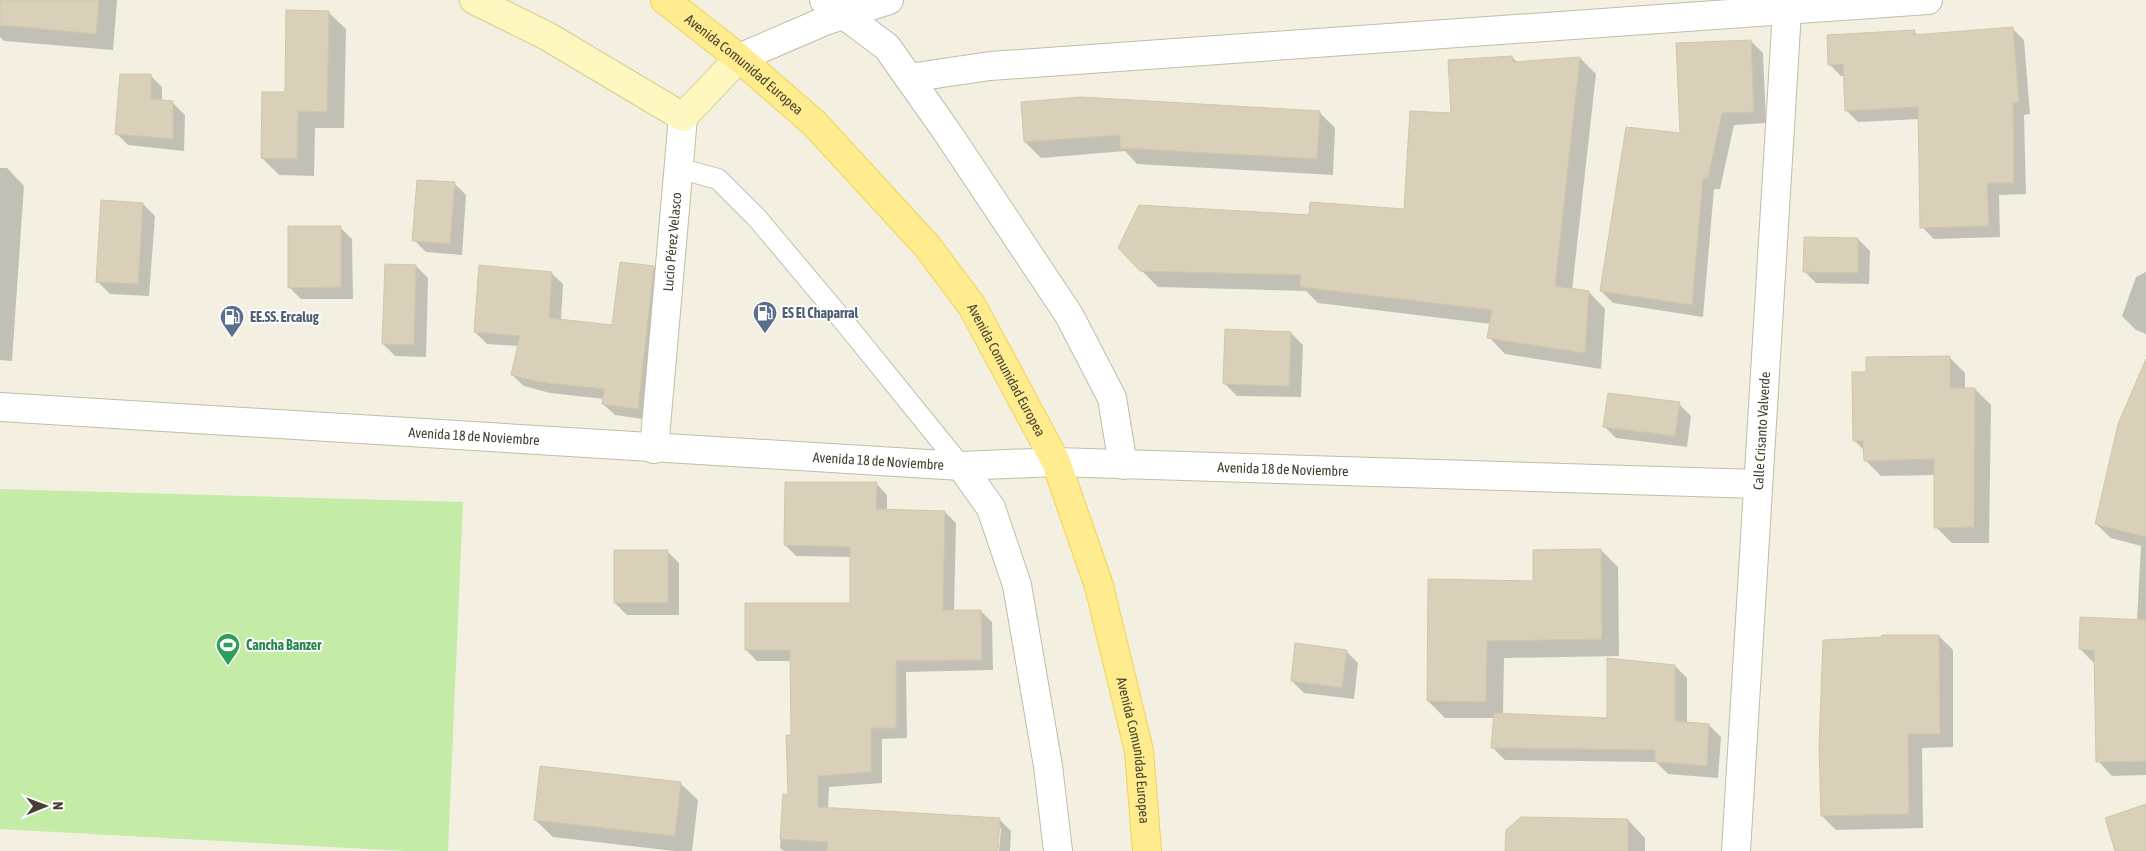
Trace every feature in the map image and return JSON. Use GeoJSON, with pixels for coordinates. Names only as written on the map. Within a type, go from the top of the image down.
{"type":"FeatureCollection","features":[{"type":"Feature","properties":{"kind":"main road"},"geometry":{"type":"LineString","coordinates":[[474,0],[547,36],[683,117],[739,58]]}},
{"type":"Feature","properties":{"kind":"main road","name":"Avenida Comunidad Europea"},"geometry":{"type":"LineString","coordinates":[[665,0],[739,58],[814,124],[927,246],[972,306],[1056,462],[1099,586],[1139,751],[1147,851]]}},
{"type":"Feature","properties":{"kind":"street"},"geometry":{"type":"LineString","coordinates":[[834,7],[890,0]]}},
{"type":"Feature","properties":{"kind":"street"},"geometry":{"type":"LineString","coordinates":[[909,78],[990,66],[1928,0]]}},
{"type":"Feature","properties":{"kind":"street"},"geometry":{"type":"LineString","coordinates":[[739,58],[825,21],[834,7]]}},
{"type":"Feature","properties":{"kind":"street"},"geometry":{"type":"LineString","coordinates":[[834,7],[887,47],[1069,315],[1112,398],[1123,465]]}},
{"type":"Feature","properties":{"kind":"street","name":"Calle Crisanto Valverde"},"geometry":{"type":"LineString","coordinates":[[1736,851],[1787,11]]}},
{"type":"Feature","properties":{"kind":"street","name":"Lucio Pérez Velasco"},"geometry":{"type":"LineString","coordinates":[[654,449],[683,117]]}},
{"type":"Feature","properties":{"kind":"street","name":"Avenida 18 de Noviembre"},"geometry":{"type":"LineString","coordinates":[[0,407],[654,449],[960,466],[1056,462],[1757,484]]}},
{"type":"Feature","properties":{"kind":"street"},"geometry":{"type":"LineString","coordinates":[[960,466],[991,508],[1017,585],[1048,766],[1058,851]]}},
{"type":"Feature","properties":{"kind":"lane"},"geometry":{"type":"LineString","coordinates":[[678,168],[718,179],[757,218],[846,324],[960,466]]}},
{"type":"Feature","properties":{"kind":"green space","name":"Cancha Banzer"},"geometry":{"type":"Polygon","coordinates":[[[0,489],[463,502],[448,851],[404,851],[0,829],[0,489]]]}},
{"type":"Feature","properties":{"kind":"building"},"geometry":{"type":"Polygon","coordinates":[[[0,0],[99,0],[96,34],[0,25],[0,0]]]}},
{"type":"Feature","properties":{"kind":"building"},"geometry":{"type":"Polygon","coordinates":[[[286,10],[329,11],[327,112],[298,111],[297,159],[261,158],[262,92],[285,92],[286,10]]]}},
{"type":"Feature","properties":{"kind":"building"},"geometry":{"type":"Polygon","coordinates":[[[2013,27],[2019,102],[2013,103],[2014,183],[1987,183],[1989,226],[1920,228],[1918,107],[1845,111],[1843,64],[1828,65],[1827,35],[1915,30],[1913,35],[2013,27]]]}},
{"type":"Feature","properties":{"kind":"building"},"geometry":{"type":"Polygon","coordinates":[[[1751,40],[1754,112],[1722,113],[1708,178],[1703,178],[1692,305],[1600,291],[1626,127],[1680,133],[1676,43],[1751,40]]]}},
{"type":"Feature","properties":{"kind":"building"},"geometry":{"type":"Polygon","coordinates":[[[1512,56],[1513,62],[1580,57],[1555,286],[1589,291],[1585,353],[1487,338],[1492,310],[1300,287],[1301,275],[1140,271],[1118,248],[1139,205],[1309,215],[1310,202],[1404,209],[1410,111],[1451,113],[1448,60],[1512,56]]]}},
{"type":"Feature","properties":{"kind":"building"},"geometry":{"type":"Polygon","coordinates":[[[120,74],[151,74],[151,99],[173,101],[173,139],[115,134],[120,74]]]}},
{"type":"Feature","properties":{"kind":"building"},"geometry":{"type":"Polygon","coordinates":[[[1081,97],[1320,111],[1317,159],[1120,148],[1120,135],[1024,142],[1021,102],[1081,97]]]}},
{"type":"Feature","properties":{"kind":"building"},"geometry":{"type":"Polygon","coordinates":[[[417,180],[455,182],[450,244],[412,241],[417,180]]]}},
{"type":"Feature","properties":{"kind":"building"},"geometry":{"type":"Polygon","coordinates":[[[101,200],[143,203],[138,284],[96,282],[101,200]]]}},
{"type":"Feature","properties":{"kind":"building"},"geometry":{"type":"Polygon","coordinates":[[[288,226],[341,226],[341,287],[288,288],[288,226]]]}},
{"type":"Feature","properties":{"kind":"building"},"geometry":{"type":"Polygon","coordinates":[[[1804,237],[1858,238],[1858,273],[1803,272],[1804,237]]]}},
{"type":"Feature","properties":{"kind":"building"},"geometry":{"type":"Polygon","coordinates":[[[620,262],[654,266],[638,409],[602,404],[604,389],[538,382],[511,375],[520,336],[474,332],[479,265],[552,272],[549,318],[612,325],[620,262]]]}},
{"type":"Feature","properties":{"kind":"building"},"geometry":{"type":"Polygon","coordinates":[[[385,264],[416,265],[414,345],[382,344],[385,264]]]}},
{"type":"Feature","properties":{"kind":"building"},"geometry":{"type":"Polygon","coordinates":[[[1225,329],[1291,332],[1289,386],[1223,384],[1225,329]]]}},
{"type":"Feature","properties":{"kind":"building"},"geometry":{"type":"Polygon","coordinates":[[[1950,356],[1950,388],[1975,388],[1974,527],[1934,528],[1934,459],[1864,461],[1863,441],[1853,441],[1852,372],[1866,372],[1866,357],[1950,356]]]}},
{"type":"Feature","properties":{"kind":"building"},"geometry":{"type":"Polygon","coordinates":[[[2146,359],[2146,537],[2095,524],[2118,424],[2146,359]]]}},
{"type":"Feature","properties":{"kind":"building"},"geometry":{"type":"Polygon","coordinates":[[[1608,393],[1680,402],[1675,436],[1603,427],[1608,393]]]}},
{"type":"Feature","properties":{"kind":"building"},"geometry":{"type":"Polygon","coordinates":[[[785,482],[877,482],[876,509],[945,511],[943,610],[981,610],[982,660],[896,661],[896,728],[871,728],[871,772],[818,776],[818,807],[1000,818],[998,851],[827,851],[828,842],[780,839],[783,794],[788,795],[786,735],[791,735],[790,650],[745,650],[745,603],[850,603],[850,547],[784,545],[785,482]]]}},
{"type":"Feature","properties":{"kind":"building"},"geometry":{"type":"Polygon","coordinates":[[[1601,549],[1602,639],[1487,641],[1486,702],[1427,701],[1428,579],[1533,581],[1533,550],[1601,549]]]}},
{"type":"Feature","properties":{"kind":"building"},"geometry":{"type":"Polygon","coordinates":[[[614,550],[668,550],[668,603],[614,603],[614,550]]]}},
{"type":"Feature","properties":{"kind":"building"},"geometry":{"type":"Polygon","coordinates":[[[2080,617],[2146,620],[2146,761],[2096,762],[2094,650],[2079,649],[2080,617]]]}},
{"type":"Feature","properties":{"kind":"building"},"geometry":{"type":"Polygon","coordinates":[[[1882,635],[1939,635],[1940,734],[1908,734],[1909,814],[1821,816],[1819,747],[1823,640],[1882,637],[1882,635]]]}},
{"type":"Feature","properties":{"kind":"building"},"geometry":{"type":"Polygon","coordinates":[[[1295,643],[1347,650],[1342,688],[1291,681],[1295,643]]]}},
{"type":"Feature","properties":{"kind":"building"},"geometry":{"type":"Polygon","coordinates":[[[1607,658],[1675,665],[1675,721],[1709,724],[1707,766],[1655,762],[1655,750],[1491,748],[1494,713],[1607,718],[1607,658]]]}},
{"type":"Feature","properties":{"kind":"building"},"geometry":{"type":"Polygon","coordinates":[[[540,766],[681,782],[675,836],[534,820],[540,766]]]}},
{"type":"Feature","properties":{"kind":"building"},"geometry":{"type":"Polygon","coordinates":[[[2146,804],[2146,851],[2115,851],[2105,818],[2146,804]]]}},
{"type":"Feature","properties":{"kind":"building"},"geometry":{"type":"Polygon","coordinates":[[[1521,817],[1628,819],[1628,851],[1505,851],[1506,830],[1521,817]]]}},
{"type":"Feature","properties":{"kind":"place","name":"ES El Chaparral"},"geometry":{"type":"Point","coordinates":[765,334]}},
{"type":"Feature","properties":{"kind":"place","name":"EE.SS. Ercalug"},"geometry":{"type":"Point","coordinates":[232,338]}},
{"type":"Feature","properties":{"kind":"place","name":"Cancha Banzer"},"geometry":{"type":"Point","coordinates":[228,666]}}]}
